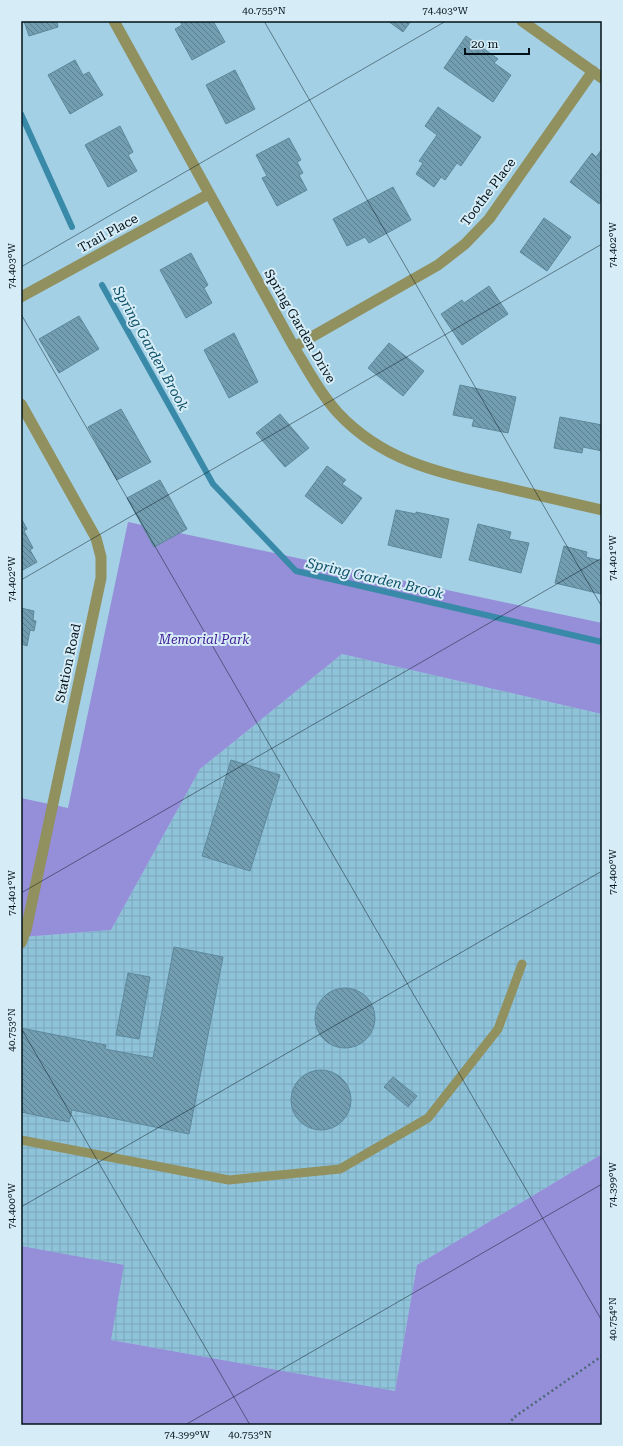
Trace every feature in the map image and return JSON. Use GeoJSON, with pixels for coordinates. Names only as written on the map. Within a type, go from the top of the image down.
{"type":"FeatureCollection","features":[{"type":"Feature","properties":{"kind":"street","name":"Spring Garden Drive"},"geometry":{"type":"LineString","coordinates":[[114,21],[294,347],[317,387],[339,413],[365,436],[393,455],[436,472],[602,510]]}},
{"type":"Feature","properties":{"kind":"street"},"geometry":{"type":"LineString","coordinates":[[522,21],[597,75]]}},
{"type":"Feature","properties":{"kind":"street","name":"Toothe Place"},"geometry":{"type":"LineString","coordinates":[[294,347],[438,265],[465,244],[489,219],[597,75]]}},
{"type":"Feature","properties":{"kind":"street","name":"Trail Place"},"geometry":{"type":"LineString","coordinates":[[21,297],[209,194]]}},
{"type":"Feature","properties":{"kind":"street","name":"Station Road"},"geometry":{"type":"LineString","coordinates":[[21,404],[96,538],[101,557],[101,578],[26,930],[21,943]]}},
{"type":"Feature","properties":{"kind":"lane"},"geometry":{"type":"LineString","coordinates":[[21,1140],[229,1180],[340,1169],[428,1118],[498,1029],[522,964]]}},
{"type":"Feature","properties":{"kind":"path"},"geometry":{"type":"LineString","coordinates":[[509,1425],[513,1418],[602,1356]]}},
{"type":"Feature","properties":{"kind":"shaded area"},"geometry":{"type":"Polygon","coordinates":[[[342,654],[602,714],[602,1154],[417,1265],[395,1391],[111,1340],[21,1246],[21,947],[23,937],[111,930],[200,769],[342,654]]]}},
{"type":"Feature","properties":{"kind":"green space","name":"Memorial Park"},"geometry":{"type":"Polygon","coordinates":[[[128,522],[602,623],[602,714],[342,654],[200,769],[111,930],[23,937],[21,932],[21,798],[68,808],[128,522]]]}},
{"type":"Feature","properties":{"kind":"green space"},"geometry":{"type":"Polygon","coordinates":[[[602,1154],[602,1425],[21,1425],[21,1246],[124,1265],[111,1340],[395,1391],[417,1265],[602,1154]]]}},
{"type":"Feature","properties":{"kind":"building"},"geometry":{"type":"Polygon","coordinates":[[[24,21],[57,21],[58,27],[29,36],[24,21]]]}},
{"type":"Feature","properties":{"kind":"building"},"geometry":{"type":"Polygon","coordinates":[[[180,21],[213,21],[225,42],[192,60],[175,29],[182,25],[180,21]]]}},
{"type":"Feature","properties":{"kind":"building"},"geometry":{"type":"Polygon","coordinates":[[[388,21],[411,21],[403,32],[388,21]]]}},
{"type":"Feature","properties":{"kind":"building"},"geometry":{"type":"Polygon","coordinates":[[[466,36],[498,59],[494,63],[511,75],[493,102],[444,68],[466,36]]]}},
{"type":"Feature","properties":{"kind":"building"},"geometry":{"type":"Polygon","coordinates":[[[75,60],[83,75],[89,72],[103,95],[70,114],[48,75],[75,60]]]}},
{"type":"Feature","properties":{"kind":"building"},"geometry":{"type":"Polygon","coordinates":[[[235,70],[255,109],[226,124],[206,85],[235,70]]]}},
{"type":"Feature","properties":{"kind":"building"},"geometry":{"type":"Polygon","coordinates":[[[438,107],[481,137],[461,166],[457,163],[445,180],[441,177],[434,187],[416,174],[423,163],[419,161],[437,135],[425,126],[438,107]]]}},
{"type":"Feature","properties":{"kind":"building"},"geometry":{"type":"Polygon","coordinates":[[[120,126],[133,152],[128,155],[137,171],[108,187],[85,145],[120,126]]]}},
{"type":"Feature","properties":{"kind":"building"},"geometry":{"type":"Polygon","coordinates":[[[289,138],[301,160],[297,162],[303,173],[299,175],[307,190],[277,206],[262,178],[267,176],[256,155],[289,138]]]}},
{"type":"Feature","properties":{"kind":"building"},"geometry":{"type":"Polygon","coordinates":[[[602,149],[602,200],[599,204],[570,182],[592,153],[596,157],[602,149]]]}},
{"type":"Feature","properties":{"kind":"building"},"geometry":{"type":"Polygon","coordinates":[[[393,187],[411,220],[369,243],[365,237],[347,246],[333,219],[393,187]]]}},
{"type":"Feature","properties":{"kind":"building"},"geometry":{"type":"Polygon","coordinates":[[[544,218],[571,237],[547,271],[520,252],[544,218]]]}},
{"type":"Feature","properties":{"kind":"building"},"geometry":{"type":"Polygon","coordinates":[[[191,253],[208,285],[204,288],[212,303],[186,318],[160,270],[191,253]]]}},
{"type":"Feature","properties":{"kind":"building"},"geometry":{"type":"Polygon","coordinates":[[[489,286],[508,314],[462,345],[441,314],[462,300],[464,303],[489,286]]]}},
{"type":"Feature","properties":{"kind":"building"},"geometry":{"type":"Polygon","coordinates":[[[79,316],[99,349],[59,373],[39,339],[79,316]]]}},
{"type":"Feature","properties":{"kind":"building"},"geometry":{"type":"Polygon","coordinates":[[[234,333],[258,382],[229,398],[204,350],[234,333]]]}},
{"type":"Feature","properties":{"kind":"building"},"geometry":{"type":"Polygon","coordinates":[[[389,343],[424,371],[403,396],[368,368],[389,343]]]}},
{"type":"Feature","properties":{"kind":"building"},"geometry":{"type":"Polygon","coordinates":[[[460,385],[516,397],[508,433],[472,426],[474,419],[453,415],[460,385]]]}},
{"type":"Feature","properties":{"kind":"building"},"geometry":{"type":"Polygon","coordinates":[[[121,409],[151,462],[117,480],[88,427],[121,409]]]}},
{"type":"Feature","properties":{"kind":"building"},"geometry":{"type":"Polygon","coordinates":[[[280,414],[309,448],[285,467],[256,433],[280,414]]]}},
{"type":"Feature","properties":{"kind":"building"},"geometry":{"type":"Polygon","coordinates":[[[560,417],[602,425],[602,451],[583,447],[582,453],[554,448],[560,417]]]}},
{"type":"Feature","properties":{"kind":"building"},"geometry":{"type":"Polygon","coordinates":[[[327,466],[346,480],[342,484],[362,498],[342,524],[305,496],[327,466]]]}},
{"type":"Feature","properties":{"kind":"building"},"geometry":{"type":"Polygon","coordinates":[[[160,480],[187,529],[154,547],[127,498],[160,480]]]}},
{"type":"Feature","properties":{"kind":"building"},"geometry":{"type":"Polygon","coordinates":[[[396,510],[416,514],[416,512],[449,519],[441,558],[388,545],[396,510]]]}},
{"type":"Feature","properties":{"kind":"building"},"geometry":{"type":"Polygon","coordinates":[[[21,518],[27,529],[24,531],[33,548],[30,550],[37,562],[21,571],[21,518]]]}},
{"type":"Feature","properties":{"kind":"building"},"geometry":{"type":"Polygon","coordinates":[[[478,524],[511,532],[509,539],[529,543],[521,573],[469,560],[478,524]]]}},
{"type":"Feature","properties":{"kind":"building"},"geometry":{"type":"Polygon","coordinates":[[[564,546],[587,552],[586,557],[602,561],[601,594],[555,583],[564,546]]]}},
{"type":"Feature","properties":{"kind":"building"},"geometry":{"type":"Polygon","coordinates":[[[21,608],[34,611],[33,620],[36,621],[34,631],[30,630],[27,646],[21,644],[21,608]]]}},
{"type":"Feature","properties":{"kind":"building"},"geometry":{"type":"Polygon","coordinates":[[[231,760],[280,775],[250,871],[202,856],[231,760]]]}},
{"type":"Feature","properties":{"kind":"building"},"geometry":{"type":"Polygon","coordinates":[[[174,947],[223,957],[189,1134],[72,1110],[69,1122],[21,1112],[21,1028],[106,1045],[105,1049],[153,1058],[174,947]]]}},
{"type":"Feature","properties":{"kind":"building"},"geometry":{"type":"Polygon","coordinates":[[[128,973],[150,977],[139,1039],[116,1035],[128,973]]]}},
{"type":"Feature","properties":{"kind":"building"},"geometry":{"type":"Polygon","coordinates":[[[339,988],[351,988],[367,996],[373,1006],[375,1018],[373,1030],[367,1040],[351,1048],[339,1048],[323,1040],[315,1024],[315,1012],[323,996],[339,988]]]}},
{"type":"Feature","properties":{"kind":"building"},"geometry":{"type":"Polygon","coordinates":[[[315,1070],[327,1070],[343,1078],[349,1088],[351,1100],[349,1112],[343,1122],[327,1130],[315,1130],[299,1122],[291,1106],[291,1094],[299,1078],[315,1070]]]}},
{"type":"Feature","properties":{"kind":"building"},"geometry":{"type":"Polygon","coordinates":[[[393,1077],[417,1096],[408,1107],[384,1087],[393,1077]]]}},
{"type":"Feature","properties":{"kind":"waterway","name":"Spring Garden Brook"},"geometry":{"type":"LineString","coordinates":[[21,114],[72,227]]}},
{"type":"Feature","properties":{"kind":"waterway","name":"Spring Garden Brook"},"geometry":{"type":"LineString","coordinates":[[102,285],[213,484],[296,571],[602,642]]}}]}
